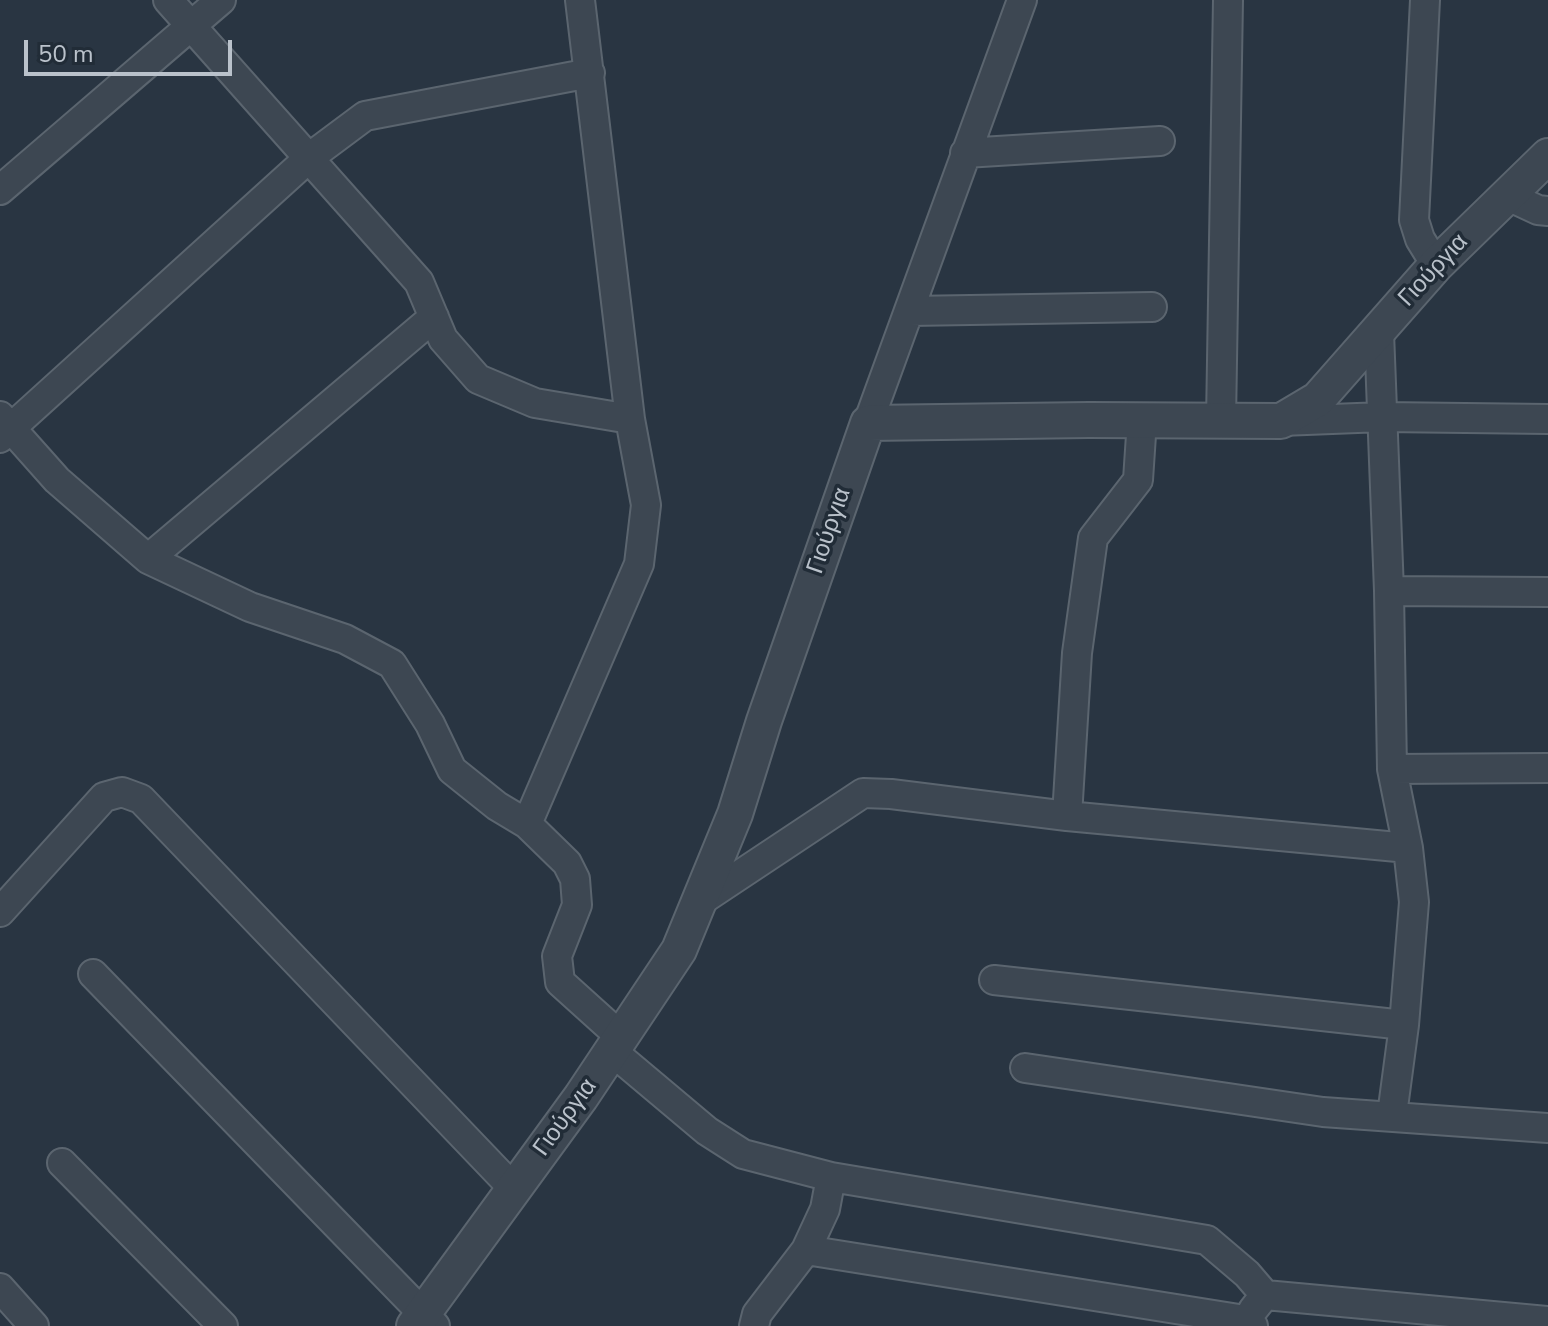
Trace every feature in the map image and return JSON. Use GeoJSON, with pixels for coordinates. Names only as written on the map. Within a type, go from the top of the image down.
{"type":"FeatureCollection","features":[{"type":"Feature","properties":{"kind":"street"},"geometry":{"type":"LineString","coordinates":[[168,0],[419,282],[443,339],[478,379],[535,403],[630,419]]}},
{"type":"Feature","properties":{"kind":"street"},"geometry":{"type":"LineString","coordinates":[[0,190],[221,0]]}},
{"type":"Feature","properties":{"kind":"street"},"geometry":{"type":"LineString","coordinates":[[527,824],[639,564],[646,505],[630,419],[580,0]]}},
{"type":"Feature","properties":{"kind":"street"},"geometry":{"type":"LineString","coordinates":[[1022,0],[868,423],[1281,421],[1383,417],[1548,419]]}},
{"type":"Feature","properties":{"kind":"street"},"geometry":{"type":"LineString","coordinates":[[1221,421],[1228,0]]}},
{"type":"Feature","properties":{"kind":"street"},"geometry":{"type":"LineString","coordinates":[[1425,0],[1414,220],[1420,239],[1436,265]]}},
{"type":"Feature","properties":{"kind":"street"},"geometry":{"type":"LineString","coordinates":[[590,73],[365,116],[310,157],[4,427],[57,480],[148,559],[250,607],[345,639],[392,664],[430,724],[452,770],[497,806],[527,824],[567,863],[575,879],[577,905],[557,956],[560,982],[617,1044],[707,1131],[743,1154],[831,1177],[1207,1240],[1247,1274],[1265,1295],[1548,1321]]}},
{"type":"Feature","properties":{"kind":"street"},"geometry":{"type":"LineString","coordinates":[[965,153],[1160,141]]}},
{"type":"Feature","properties":{"kind":"street","name":"Γιούργια"},"geometry":{"type":"LineString","coordinates":[[1281,421],[1318,399],[1436,265],[1548,156]]}},
{"type":"Feature","properties":{"kind":"street"},"geometry":{"type":"LineString","coordinates":[[1508,196],[1538,210],[1548,211]]}},
{"type":"Feature","properties":{"kind":"street"},"geometry":{"type":"LineString","coordinates":[[910,311],[1152,307]]}},
{"type":"Feature","properties":{"kind":"street"},"geometry":{"type":"LineString","coordinates":[[148,559],[434,317]]}},
{"type":"Feature","properties":{"kind":"street"},"geometry":{"type":"LineString","coordinates":[[1379,332],[1392,769],[1408,848],[1414,902],[1404,1025],[1392,1115]]}},
{"type":"Feature","properties":{"kind":"street"},"geometry":{"type":"LineString","coordinates":[[1067,816],[1077,653],[1093,538],[1138,480],[1142,420]]}},
{"type":"Feature","properties":{"kind":"street","name":"Γιούργια"},"geometry":{"type":"LineString","coordinates":[[424,1322],[679,950],[735,814],[764,721],[868,423]]}},
{"type":"Feature","properties":{"kind":"street"},"geometry":{"type":"LineString","coordinates":[[1389,591],[1548,592]]}},
{"type":"Feature","properties":{"kind":"street"},"geometry":{"type":"LineString","coordinates":[[1392,769],[1548,768]]}},
{"type":"Feature","properties":{"kind":"street"},"geometry":{"type":"LineString","coordinates":[[0,912],[104,797],[122,792],[141,799],[514,1189]]}},
{"type":"Feature","properties":{"kind":"street"},"geometry":{"type":"LineString","coordinates":[[699,902],[863,793],[1067,816],[1408,848]]}},
{"type":"Feature","properties":{"kind":"street"},"geometry":{"type":"LineString","coordinates":[[93,974],[424,1322]]}},
{"type":"Feature","properties":{"kind":"street"},"geometry":{"type":"LineString","coordinates":[[994,980],[1404,1025]]}},
{"type":"Feature","properties":{"kind":"street"},"geometry":{"type":"LineString","coordinates":[[1025,1068],[1323,1112],[1548,1128]]}},
{"type":"Feature","properties":{"kind":"street"},"geometry":{"type":"LineString","coordinates":[[62,1163],[223,1326]]}},
{"type":"Feature","properties":{"kind":"street"},"geometry":{"type":"LineString","coordinates":[[754,1326],[757,1314],[806,1250],[825,1209],[831,1177]]}},
{"type":"Feature","properties":{"kind":"street"},"geometry":{"type":"LineString","coordinates":[[806,1250],[1249,1323],[1265,1295]]}},
{"type":"Feature","properties":{"kind":"street"},"geometry":{"type":"LineString","coordinates":[[0,1288],[34,1326]]}}]}
